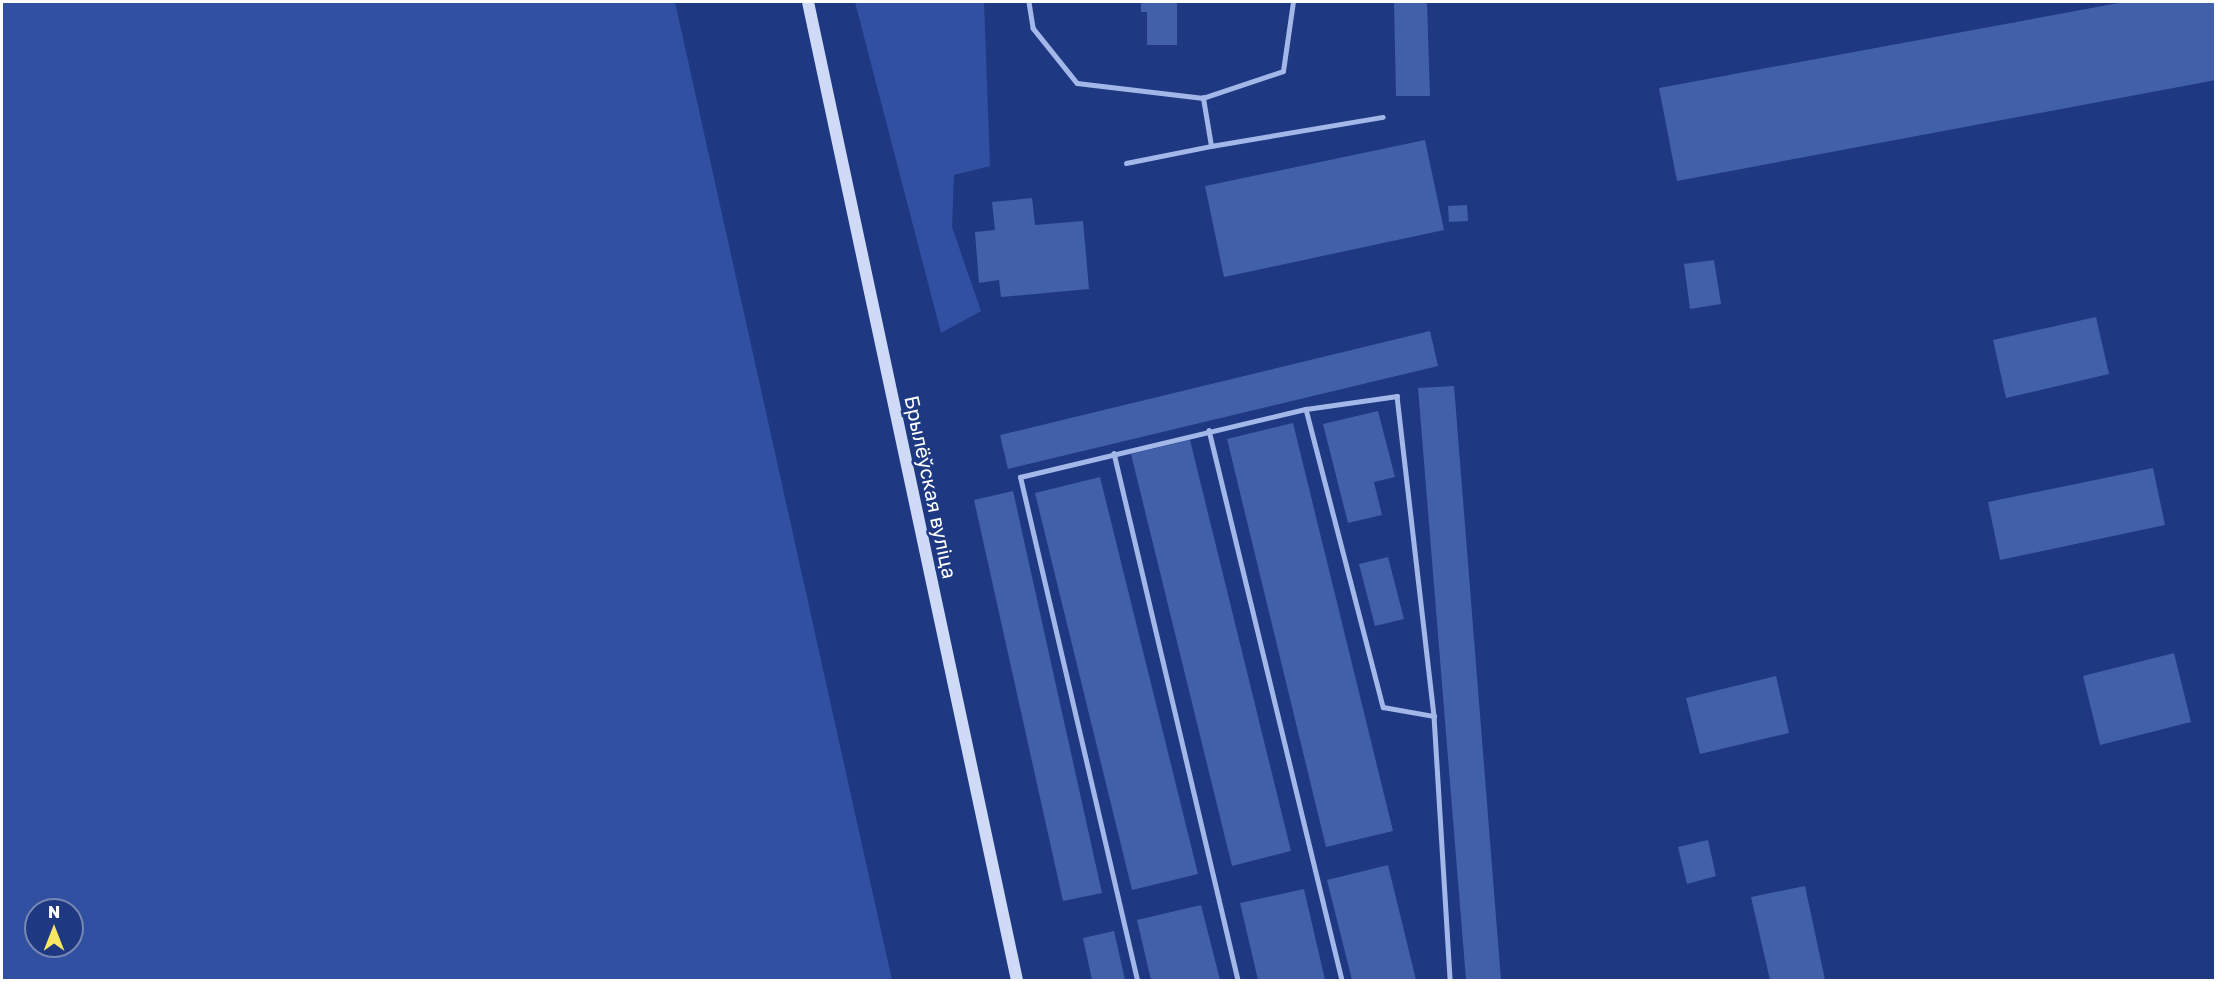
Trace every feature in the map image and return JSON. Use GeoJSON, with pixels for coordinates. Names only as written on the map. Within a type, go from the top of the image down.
{"type":"FeatureCollection","features":[{"type":"Feature","properties":{"kind":"street","name":"Брылёўская вуліца"},"geometry":{"type":"LineString","coordinates":[[808,2],[1017,981]]}},
{"type":"Feature","properties":{"kind":"lane"},"geometry":{"type":"LineString","coordinates":[[1029,2],[1033,28],[1077,83],[1203,98],[1283,71],[1293,2]]}},
{"type":"Feature","properties":{"kind":"lane"},"geometry":{"type":"LineString","coordinates":[[1203,98],[1211,146]]}},
{"type":"Feature","properties":{"kind":"lane"},"geometry":{"type":"LineString","coordinates":[[1126,163],[1383,117]]}},
{"type":"Feature","properties":{"kind":"lane"},"geometry":{"type":"LineString","coordinates":[[1137,981],[1020,477],[1209,430],[1306,409],[1397,396],[1434,716],[1450,981]]}},
{"type":"Feature","properties":{"kind":"lane"},"geometry":{"type":"LineString","coordinates":[[1306,409],[1383,707],[1434,716]]}},
{"type":"Feature","properties":{"kind":"lane"},"geometry":{"type":"LineString","coordinates":[[1209,430],[1342,981]]}},
{"type":"Feature","properties":{"kind":"lane"},"geometry":{"type":"LineString","coordinates":[[1114,453],[1238,981]]}},
{"type":"Feature","properties":{"kind":"shaded area"},"geometry":{"type":"Polygon","coordinates":[[[2,2],[675,2],[892,980],[2,980],[2,2]]]}},
{"type":"Feature","properties":{"kind":"shaded area"},"geometry":{"type":"Polygon","coordinates":[[[855,2],[984,2],[990,166],[954,175],[952,227],[981,311],[941,333],[855,2]]]}},
{"type":"Feature","properties":{"kind":"building"},"geometry":{"type":"Polygon","coordinates":[[[1141,2],[1177,2],[1177,45],[1147,45],[1147,12],[1141,12],[1141,2]]]}},
{"type":"Feature","properties":{"kind":"building"},"geometry":{"type":"Polygon","coordinates":[[[1394,2],[1427,2],[1430,96],[1396,96],[1394,2]]]}},
{"type":"Feature","properties":{"kind":"building"},"geometry":{"type":"Polygon","coordinates":[[[2124,2],[2216,2],[2216,80],[1677,181],[1659,88],[2124,2]]]}},
{"type":"Feature","properties":{"kind":"building"},"geometry":{"type":"Polygon","coordinates":[[[1425,140],[1444,230],[1224,277],[1205,186],[1425,140]]]}},
{"type":"Feature","properties":{"kind":"building"},"geometry":{"type":"Polygon","coordinates":[[[1032,198],[1035,225],[1083,221],[1089,289],[1001,297],[999,280],[979,283],[975,232],[995,230],[992,202],[1032,198]]]}},
{"type":"Feature","properties":{"kind":"building"},"geometry":{"type":"Polygon","coordinates":[[[1467,205],[1468,221],[1449,222],[1448,206],[1467,205]]]}},
{"type":"Feature","properties":{"kind":"building"},"geometry":{"type":"Polygon","coordinates":[[[1714,260],[1721,304],[1690,309],[1684,264],[1714,260]]]}},
{"type":"Feature","properties":{"kind":"building"},"geometry":{"type":"Polygon","coordinates":[[[2096,317],[2109,374],[2006,398],[1993,340],[2096,317]]]}},
{"type":"Feature","properties":{"kind":"building"},"geometry":{"type":"Polygon","coordinates":[[[1430,331],[1438,366],[1008,469],[1000,435],[1430,331]]]}},
{"type":"Feature","properties":{"kind":"building"},"geometry":{"type":"Polygon","coordinates":[[[1454,386],[1501,980],[1466,980],[1418,388],[1454,386]]]}},
{"type":"Feature","properties":{"kind":"building"},"geometry":{"type":"Polygon","coordinates":[[[1378,411],[1395,477],[1374,482],[1382,515],[1348,523],[1323,424],[1378,411]]]}},
{"type":"Feature","properties":{"kind":"building"},"geometry":{"type":"Polygon","coordinates":[[[1293,423],[1393,831],[1326,847],[1227,439],[1293,423]]]}},
{"type":"Feature","properties":{"kind":"building"},"geometry":{"type":"Polygon","coordinates":[[[1190,440],[1291,851],[1232,866],[1131,454],[1190,440]]]}},
{"type":"Feature","properties":{"kind":"building"},"geometry":{"type":"Polygon","coordinates":[[[2153,468],[2165,525],[2000,560],[1988,502],[2153,468]]]}},
{"type":"Feature","properties":{"kind":"building"},"geometry":{"type":"Polygon","coordinates":[[[1100,477],[1198,874],[1132,890],[1035,493],[1100,477]]]}},
{"type":"Feature","properties":{"kind":"building"},"geometry":{"type":"Polygon","coordinates":[[[1013,491],[1102,893],[1063,901],[974,500],[1013,491]]]}},
{"type":"Feature","properties":{"kind":"building"},"geometry":{"type":"Polygon","coordinates":[[[1388,557],[1404,619],[1375,626],[1359,564],[1388,557]]]}},
{"type":"Feature","properties":{"kind":"building"},"geometry":{"type":"Polygon","coordinates":[[[2174,653],[2191,722],[2100,745],[2083,676],[2174,653]]]}},
{"type":"Feature","properties":{"kind":"building"},"geometry":{"type":"Polygon","coordinates":[[[1776,676],[1789,733],[1700,754],[1686,698],[1776,676]]]}},
{"type":"Feature","properties":{"kind":"building"},"geometry":{"type":"Polygon","coordinates":[[[1708,840],[1716,876],[1687,884],[1678,847],[1708,840]]]}},
{"type":"Feature","properties":{"kind":"building"},"geometry":{"type":"Polygon","coordinates":[[[1388,865],[1416,980],[1352,980],[1327,880],[1388,865]]]}},
{"type":"Feature","properties":{"kind":"building"},"geometry":{"type":"Polygon","coordinates":[[[1805,886],[1825,980],[1770,980],[1751,897],[1805,886]]]}},
{"type":"Feature","properties":{"kind":"building"},"geometry":{"type":"Polygon","coordinates":[[[1304,889],[1325,980],[1258,980],[1240,903],[1304,889]]]}},
{"type":"Feature","properties":{"kind":"building"},"geometry":{"type":"Polygon","coordinates":[[[1201,905],[1220,980],[1151,980],[1137,920],[1201,905]]]}},
{"type":"Feature","properties":{"kind":"building"},"geometry":{"type":"Polygon","coordinates":[[[1114,931],[1125,980],[1092,980],[1083,938],[1114,931]]]}}]}
